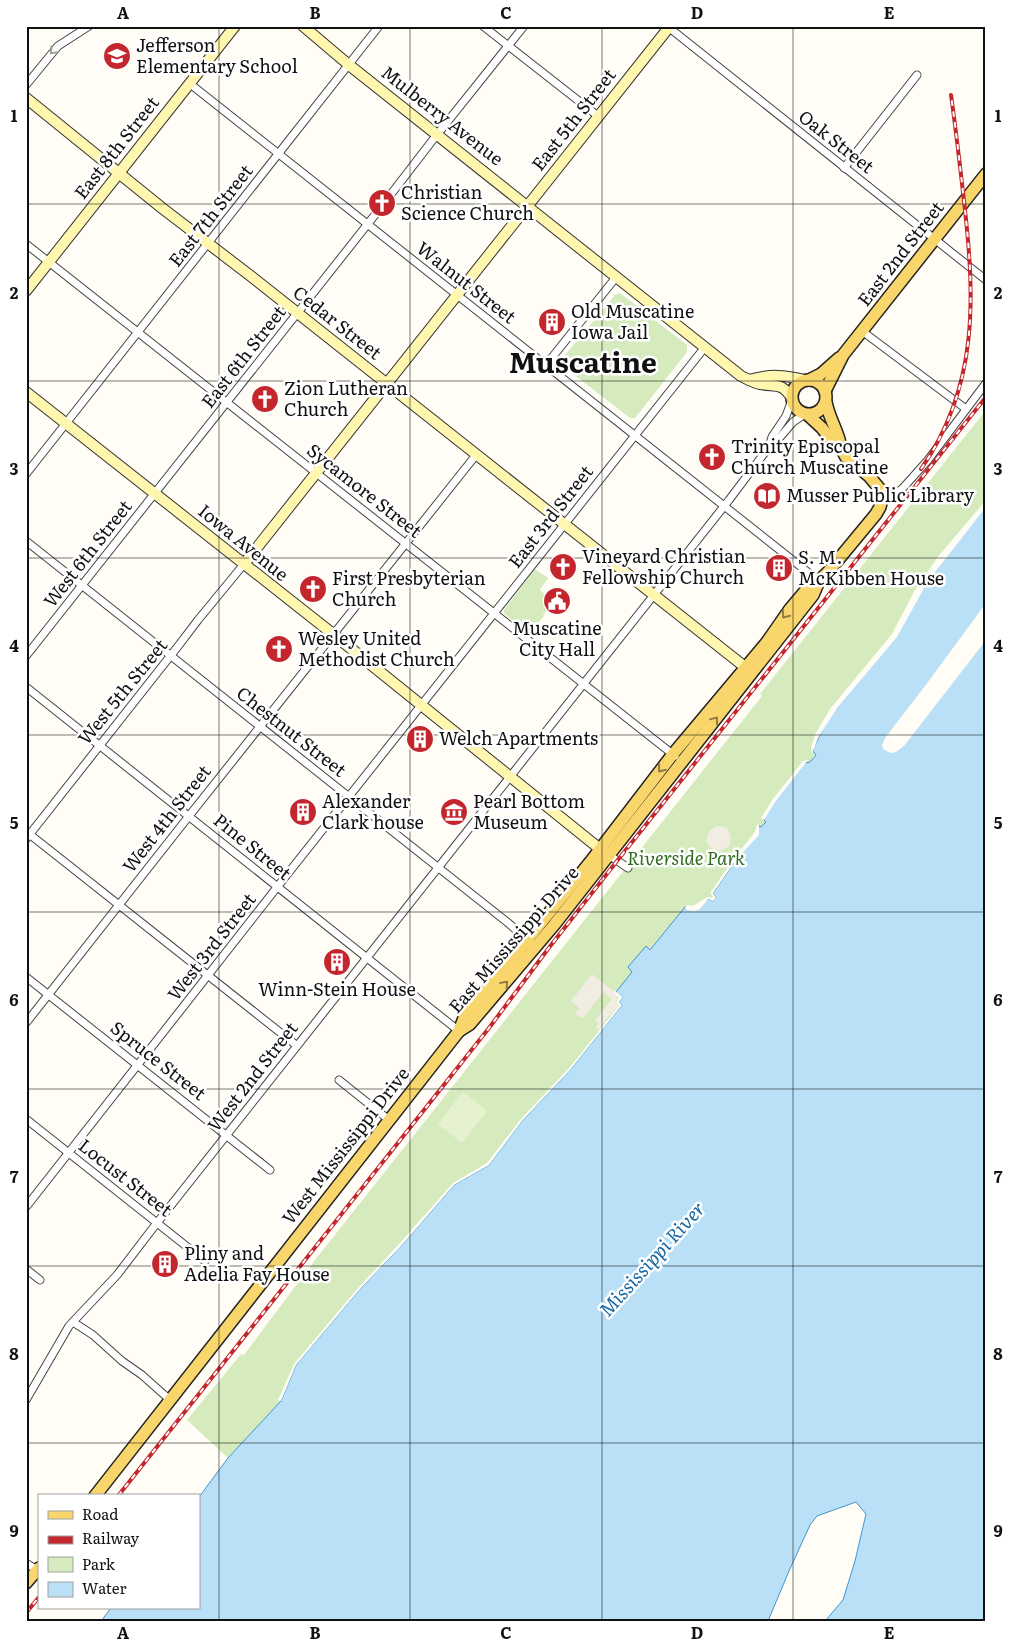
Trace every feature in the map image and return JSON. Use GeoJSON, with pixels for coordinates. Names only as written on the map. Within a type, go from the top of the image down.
{"type":"FeatureCollection","features":[{"type":"Feature","properties":{"kind":"main road","name":"East 8th Street"},"geometry":{"type":"LineString","coordinates":[[26,291],[235,26]]}},
{"type":"Feature","properties":{"kind":"main road","name":"Mulberry Avenue"},"geometry":{"type":"LineString","coordinates":[[303,26],[349,65],[741,376],[758,384],[782,386],[792,399]]}},
{"type":"Feature","properties":{"kind":"main road","name":"East 5th Street"},"geometry":{"type":"LineString","coordinates":[[244,564],[668,27]]}},
{"type":"Feature","properties":{"kind":"main road","name":"Cedar Street"},"geometry":{"type":"LineString","coordinates":[[26,98],[208,244],[745,667]]}},
{"type":"Feature","properties":{"kind":"main road","name":"East 2nd Street"},"geometry":{"type":"LineString","coordinates":[[826,396],[843,356],[986,174]]}},
{"type":"Feature","properties":{"kind":"main road","name":"East 2nd Street"},"geometry":{"type":"LineString","coordinates":[[807,380],[821,374],[843,356]]}},
{"type":"Feature","properties":{"kind":"main road"},"geometry":{"type":"LineString","coordinates":[[749,380],[759,377],[784,375],[819,383],[826,396],[828,415],[840,440],[841,448],[846,457],[874,481],[879,488],[882,498]]}},
{"type":"Feature","properties":{"kind":"main road"},"geometry":{"type":"LineString","coordinates":[[807,380],[797,385],[792,399],[797,409],[807,414],[822,428],[834,444],[841,448]]}},
{"type":"Feature","properties":{"kind":"main road","name":"Iowa Avenue"},"geometry":{"type":"LineString","coordinates":[[26,392],[605,852]]}},
{"type":"Feature","properties":{"kind":"main road"},"geometry":{"type":"LineString","coordinates":[[807,414],[820,410],[826,396]]}},
{"type":"Feature","properties":{"kind":"main road","name":"East Mississippi Drive"},"geometry":{"type":"LineString","coordinates":[[605,852],[673,754],[767,642],[806,590],[819,581],[871,521],[880,507],[882,498]]}},
{"type":"Feature","properties":{"kind":"main road","name":"East Mississippi Drive"},"geometry":{"type":"LineString","coordinates":[[459,1031],[464,1018],[531,943],[605,852],[683,762],[813,595],[819,581]]}},
{"type":"Feature","properties":{"kind":"main road","name":"West Mississippi Drive"},"geometry":{"type":"LineString","coordinates":[[97,1494],[459,1031]]}},
{"type":"Feature","properties":{"kind":"main road"},"geometry":{"type":"LineString","coordinates":[[26,1583],[38,1569]]}},
{"type":"Feature","properties":{"kind":"street"},"geometry":{"type":"LineString","coordinates":[[26,85],[58,46],[89,26]]}},
{"type":"Feature","properties":{"kind":"street","name":"East 7th Street"},"geometry":{"type":"LineString","coordinates":[[26,474],[379,26]]}},
{"type":"Feature","properties":{"kind":"street"},"geometry":{"type":"LineString","coordinates":[[483,26],[598,116]]}},
{"type":"Feature","properties":{"kind":"street","name":"East 6th Street"},"geometry":{"type":"LineString","coordinates":[[155,494],[524,26]]}},
{"type":"Feature","properties":{"kind":"street","name":"Oak Street"},"geometry":{"type":"LineString","coordinates":[[668,27],[986,280]]}},
{"type":"Feature","properties":{"kind":"street"},"geometry":{"type":"LineString","coordinates":[[844,168],[917,75]]}},
{"type":"Feature","properties":{"kind":"street","name":"Walnut Street"},"geometry":{"type":"LineString","coordinates":[[189,83],[819,581]]}},
{"type":"Feature","properties":{"kind":"street","name":"Sycamore Street"},"geometry":{"type":"LineString","coordinates":[[26,244],[683,762]]}},
{"type":"Feature","properties":{"kind":"street"},"geometry":{"type":"LineString","coordinates":[[546,365],[617,276]]}},
{"type":"Feature","properties":{"kind":"street"},"geometry":{"type":"LineString","coordinates":[[862,331],[966,409]]}},
{"type":"Feature","properties":{"kind":"street","name":"East 3rd Street"},"geometry":{"type":"LineString","coordinates":[[421,706],[705,347]]}},
{"type":"Feature","properties":{"kind":"street"},"geometry":{"type":"LineString","coordinates":[[882,498],[894,494],[902,488],[934,453],[986,383]]}},
{"type":"Feature","properties":{"kind":"street"},"geometry":{"type":"LineString","coordinates":[[510,775],[769,447],[772,437],[786,416],[792,399]]}},
{"type":"Feature","properties":{"kind":"street"},"geometry":{"type":"LineString","coordinates":[[769,447],[776,443],[793,422],[807,414]]}},
{"type":"Feature","properties":{"kind":"street","name":"West 4th Street"},"geometry":{"type":"LineString","coordinates":[[26,1023],[476,455]]}},
{"type":"Feature","properties":{"kind":"street","name":"West 6th Street"},"geometry":{"type":"LineString","coordinates":[[26,656],[155,494]]}},
{"type":"Feature","properties":{"kind":"street","name":"Chestnut Street"},"geometry":{"type":"LineString","coordinates":[[26,541],[531,943]]}},
{"type":"Feature","properties":{"kind":"street","name":"West 5th Street"},"geometry":{"type":"LineString","coordinates":[[27,835],[244,564]]}},
{"type":"Feature","properties":{"kind":"street","name":"Pine Street"},"geometry":{"type":"LineString","coordinates":[[26,687],[459,1031]]}},
{"type":"Feature","properties":{"kind":"street","name":"West 3rd Street"},"geometry":{"type":"LineString","coordinates":[[26,1207],[421,706]]}},
{"type":"Feature","properties":{"kind":"street","name":"West 2nd Street"},"geometry":{"type":"LineString","coordinates":[[26,1400],[63,1335],[73,1322],[117,1275],[510,775]]}},
{"type":"Feature","properties":{"kind":"street"},"geometry":{"type":"LineString","coordinates":[[27,835],[296,1045]]}},
{"type":"Feature","properties":{"kind":"street","name":"Iowa Avenue"},"geometry":{"type":"LineString","coordinates":[[605,852],[628,868]]}},
{"type":"Feature","properties":{"kind":"street","name":"Spruce Street"},"geometry":{"type":"LineString","coordinates":[[26,977],[270,1170]]}},
{"type":"Feature","properties":{"kind":"street"},"geometry":{"type":"LineString","coordinates":[[339,1080],[388,1120]]}},
{"type":"Feature","properties":{"kind":"street","name":"Locust Street"},"geometry":{"type":"LineString","coordinates":[[26,1119],[205,1261]]}},
{"type":"Feature","properties":{"kind":"street"},"geometry":{"type":"LineString","coordinates":[[26,1269],[40,1280]]}},
{"type":"Feature","properties":{"kind":"street"},"geometry":{"type":"LineString","coordinates":[[73,1322],[93,1335],[122,1362],[142,1375],[170,1400]]}},
{"type":"Feature","properties":{"kind":"street"},"geometry":{"type":"LineString","coordinates":[[26,1564],[38,1569]]}},
{"type":"Feature","properties":{"kind":"green space"},"geometry":{"type":"Polygon","coordinates":[[[620,293],[687,345],[687,352],[635,418],[630,418],[564,367],[562,359],[615,295],[620,293]]]}},
{"type":"Feature","properties":{"kind":"green space","name":"Riverside Park"},"geometry":{"type":"Polygon","coordinates":[[[986,410],[986,502],[894,635],[784,801],[785,845],[664,933],[650,950],[646,946],[646,972],[585,1052],[489,1165],[281,1401],[228,1458],[187,1420],[241,1354],[244,1355],[315,1260],[986,410]]]}},
{"type":"Feature","properties":{"kind":"green space"},"geometry":{"type":"Polygon","coordinates":[[[535,569],[548,578],[540,590],[546,595],[545,602],[549,608],[529,634],[507,616],[504,610],[535,569]]]}},
{"type":"Feature","properties":{"kind":"green space"},"geometry":{"type":"Polygon","coordinates":[[[463,1092],[487,1111],[462,1143],[438,1124],[463,1092]]]}},
{"type":"Feature","properties":{"kind":"shaded area"},"geometry":{"type":"Polygon","coordinates":[[[717,826],[728,829],[731,837],[729,846],[721,851],[712,849],[706,841],[709,831],[717,826]]]}},
{"type":"Feature","properties":{"kind":"shaded area"},"geometry":{"type":"Polygon","coordinates":[[[592,974],[617,994],[615,995],[618,998],[615,1002],[619,1005],[599,1030],[596,1027],[599,1023],[595,1020],[612,999],[603,992],[583,1018],[575,1014],[579,1008],[571,1001],[592,974]]]}},
{"type":"Feature","properties":{"kind":"water","name":"Mississippi River"},"geometry":{"type":"Polygon","coordinates":[[[986,502],[986,1621],[825,1621],[843,1600],[855,1561],[866,1514],[856,1502],[817,1516],[810,1525],[768,1621],[101,1621],[109,1610],[200,1610],[200,1496],[228,1458],[281,1401],[296,1365],[360,1289],[402,1245],[454,1185],[489,1165],[522,1121],[571,1069],[622,1005],[619,1002],[623,997],[616,992],[632,972],[628,967],[646,946],[650,950],[685,907],[694,909],[708,899],[713,901],[716,898],[713,893],[757,833],[759,826],[761,827],[766,822],[763,819],[775,800],[805,763],[810,762],[816,755],[813,751],[814,747],[832,711],[894,635],[917,592],[986,502]]]}},
{"type":"Feature","properties":{"kind":"pier"},"geometry":{"type":"Polygon","coordinates":[[[986,500],[986,507],[928,581],[897,637],[837,708],[818,738],[812,754],[811,747],[816,733],[830,709],[892,634],[915,590],[937,558],[986,500]]]}},
{"type":"Feature","properties":{"kind":"pier"},"geometry":{"type":"Polygon","coordinates":[[[986,603],[986,640],[904,746],[891,753],[883,749],[882,745],[885,738],[986,603]]]}},
{"type":"Feature","properties":{"kind":"pier"},"geometry":{"type":"Polygon","coordinates":[[[808,760],[775,802],[764,820],[761,818],[773,799],[803,761],[808,760]]]}},
{"type":"Feature","properties":{"kind":"pier"},"geometry":{"type":"Polygon","coordinates":[[[757,824],[759,826],[759,835],[736,860],[713,893],[716,898],[713,901],[708,899],[700,909],[695,911],[687,910],[685,908],[687,905],[693,906],[707,897],[712,898],[711,892],[734,858],[755,832],[757,824]]]}},
{"type":"Feature","properties":{"kind":"pier"},"geometry":{"type":"Polygon","coordinates":[[[614,990],[623,997],[619,1002],[622,1005],[571,1069],[522,1121],[489,1165],[454,1185],[402,1245],[360,1289],[296,1365],[281,1401],[278,1400],[294,1364],[358,1288],[453,1183],[487,1163],[521,1119],[571,1066],[619,1006],[616,1002],[619,998],[614,990]]]}},
{"type":"Feature","properties":{"kind":"railway"},"geometry":{"type":"LineString","coordinates":[[921,469],[940,438],[954,406],[963,373],[971,306],[968,237],[951,95]]}},
{"type":"Feature","properties":{"kind":"railway"},"geometry":{"type":"LineString","coordinates":[[120,1494],[489,1028],[617,861],[986,397]]}},
{"type":"Feature","properties":{"kind":"railway"},"geometry":{"type":"LineString","coordinates":[[26,1613],[38,1598]]}},
{"type":"Feature","properties":{"kind":"place","name":"Jefferson Elementary School"},"geometry":{"type":"Point","coordinates":[117,56]}},
{"type":"Feature","properties":{"kind":"place","name":"Christian Science Church"},"geometry":{"type":"Point","coordinates":[382,203]}},
{"type":"Feature","properties":{"kind":"place","name":"Old Muscatine Iowa Jail"},"geometry":{"type":"Point","coordinates":[552,322]}},
{"type":"Feature","properties":{"kind":"place","name":"Zion Lutheran Church"},"geometry":{"type":"Point","coordinates":[265,399]}},
{"type":"Feature","properties":{"kind":"place","name":"Trinity Episcopal Church Muscatine"},"geometry":{"type":"Point","coordinates":[712,457]}},
{"type":"Feature","properties":{"kind":"place","name":"Musser Public Library"},"geometry":{"type":"Point","coordinates":[767,496]}},
{"type":"Feature","properties":{"kind":"place","name":"Vineyard Christian Fellowship Church"},"geometry":{"type":"Point","coordinates":[563,567]}},
{"type":"Feature","properties":{"kind":"place","name":"S. M. McKibben House"},"geometry":{"type":"Point","coordinates":[779,568]}},
{"type":"Feature","properties":{"kind":"place","name":"First Presbyterian Church"},"geometry":{"type":"Point","coordinates":[313,589]}},
{"type":"Feature","properties":{"kind":"place","name":"Muscatine City Hall"},"geometry":{"type":"Point","coordinates":[557,601]}},
{"type":"Feature","properties":{"kind":"place","name":"Wesley United Methodist Church"},"geometry":{"type":"Point","coordinates":[279,649]}},
{"type":"Feature","properties":{"kind":"place","name":"Welch Apartments"},"geometry":{"type":"Point","coordinates":[420,739]}},
{"type":"Feature","properties":{"kind":"place","name":"Alexander Clark house"},"geometry":{"type":"Point","coordinates":[303,812]}},
{"type":"Feature","properties":{"kind":"place","name":"Pearl Bottom Museum"},"geometry":{"type":"Point","coordinates":[454,812]}},
{"type":"Feature","properties":{"kind":"place","name":"Winn-Stein House"},"geometry":{"type":"Point","coordinates":[337,962]}},
{"type":"Feature","properties":{"kind":"place","name":"Pliny and Adelia Fay House"},"geometry":{"type":"Point","coordinates":[165,1264]}},
{"type":"Feature","properties":{"kind":"district","name":"Muscatine"},"geometry":{"type":"Point","coordinates":[583,363]}}]}
